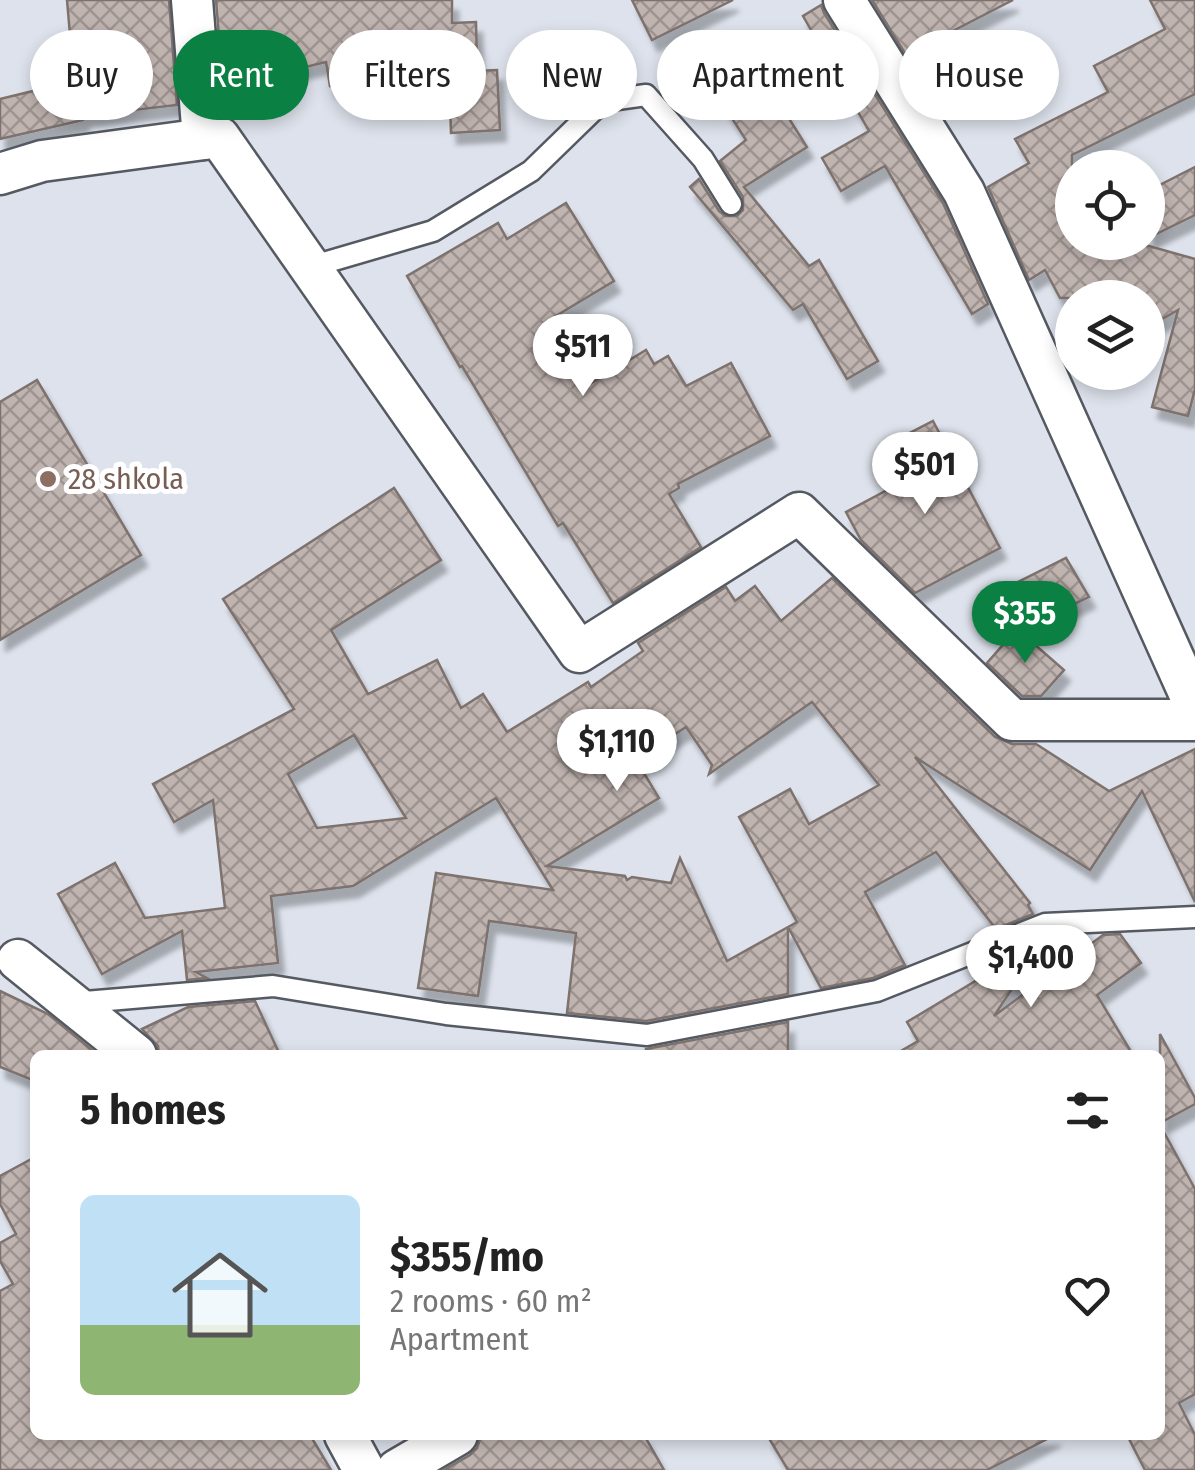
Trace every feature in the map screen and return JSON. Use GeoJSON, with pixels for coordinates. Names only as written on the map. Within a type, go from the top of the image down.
{"type":"FeatureCollection","features":[{"type":"Feature","properties":{"kind":"street"},"geometry":{"type":"LineString","coordinates":[[192,0],[203,139]]}},
{"type":"Feature","properties":{"kind":"street"},"geometry":{"type":"LineString","coordinates":[[844,0],[964,192],[1195,706]]}},
{"type":"Feature","properties":{"kind":"street"},"geometry":{"type":"LineString","coordinates":[[0,174],[42,161],[219,137],[579,652],[799,513],[1012,720],[1195,720]]}},
{"type":"Feature","properties":{"kind":"street"},"geometry":{"type":"LineString","coordinates":[[9,956],[130,1050]]}},
{"type":"Feature","properties":{"kind":"street"},"geometry":{"type":"LineString","coordinates":[[348,1440],[364,1470]]}},
{"type":"Feature","properties":{"kind":"street"},"geometry":{"type":"LineString","coordinates":[[396,1470],[448,1440]]}},
{"type":"Feature","properties":{"kind":"lane"},"geometry":{"type":"LineString","coordinates":[[310,266],[432,231],[531,171],[603,101],[646,95],[703,159],[731,204]]}},
{"type":"Feature","properties":{"kind":"lane"},"geometry":{"type":"LineString","coordinates":[[73,1003],[274,986],[446,1014],[647,1034],[877,991],[1045,924],[1195,918]]}},
{"type":"Feature","properties":{"kind":"building"},"geometry":{"type":"Polygon","coordinates":[[[67,0],[169,0],[173,105],[153,108],[153,30],[70,30],[67,0]]]}},
{"type":"Feature","properties":{"kind":"building"},"geometry":{"type":"Polygon","coordinates":[[[216,0],[452,0],[452,23],[476,22],[476,30],[329,30],[329,80],[326,62],[309,66],[309,30],[218,30],[216,0]]]}},
{"type":"Feature","properties":{"kind":"building"},"geometry":{"type":"Polygon","coordinates":[[[632,0],[733,0],[672,30],[657,30],[657,38],[652,40],[632,0]]]}},
{"type":"Feature","properties":{"kind":"building"},"geometry":{"type":"Polygon","coordinates":[[[872,0],[1013,0],[955,30],[899,30],[899,44],[872,0]]]}},
{"type":"Feature","properties":{"kind":"building"},"geometry":{"type":"Polygon","coordinates":[[[1150,0],[1195,0],[1195,94],[1082,150],[1055,150],[1055,260],[1165,260],[1165,250],[1195,259],[1195,389],[1188,416],[1152,407],[1157,390],[1165,390],[1165,358],[1178,310],[1165,317],[1165,280],[1055,280],[1055,289],[1045,270],[1029,280],[988,187],[1029,163],[1015,139],[1108,92],[1094,66],[1165,29],[1150,0]]]}},
{"type":"Feature","properties":{"kind":"building"},"geometry":{"type":"Polygon","coordinates":[[[821,5],[835,30],[811,30],[803,16],[821,5]]]}},
{"type":"Feature","properties":{"kind":"building"},"geometry":{"type":"Polygon","coordinates":[[[486,70],[497,70],[500,130],[451,133],[451,120],[486,120],[486,70]]]}},
{"type":"Feature","properties":{"kind":"building"},"geometry":{"type":"Polygon","coordinates":[[[30,92],[30,120],[83,120],[0,139],[0,99],[30,92]]]}},
{"type":"Feature","properties":{"kind":"building"},"geometry":{"type":"Polygon","coordinates":[[[879,101],[943,203],[988,304],[972,314],[885,166],[841,191],[822,158],[869,131],[863,120],[879,120],[879,101]]]}},
{"type":"Feature","properties":{"kind":"building"},"geometry":{"type":"Polygon","coordinates":[[[733,120],[790,120],[807,147],[744,187],[809,266],[819,260],[878,361],[847,379],[803,304],[793,310],[690,187],[699,179],[719,211],[725,216],[737,216],[743,210],[743,197],[720,161],[746,140],[733,120]]]}},
{"type":"Feature","properties":{"kind":"building"},"geometry":{"type":"Polygon","coordinates":[[[1195,167],[1195,215],[1165,230],[1165,182],[1195,167]]]}},
{"type":"Feature","properties":{"kind":"building"},"geometry":{"type":"Polygon","coordinates":[[[566,203],[614,281],[546,322],[583,388],[646,350],[654,364],[668,356],[686,386],[731,363],[770,436],[678,484],[679,488],[669,494],[701,547],[613,603],[563,523],[558,526],[407,276],[498,223],[507,239],[566,203]]]}},
{"type":"Feature","properties":{"kind":"building","name":"28 shkola"},"geometry":{"type":"Polygon","coordinates":[[[37,380],[141,555],[0,640],[0,402],[37,380]]]}},
{"type":"Feature","properties":{"kind":"building"},"geometry":{"type":"Polygon","coordinates":[[[933,421],[1000,548],[915,593],[861,540],[846,512],[917,474],[898,439],[933,421]]]}},
{"type":"Feature","properties":{"kind":"building"},"geometry":{"type":"Polygon","coordinates":[[[394,488],[441,560],[331,630],[368,694],[437,660],[461,708],[483,694],[507,732],[588,682],[591,687],[643,651],[638,643],[726,587],[735,601],[755,586],[781,621],[832,578],[995,737],[1012,744],[1036,744],[1109,791],[1195,749],[1195,902],[1142,791],[1090,870],[915,757],[1030,903],[1033,914],[996,929],[936,852],[865,892],[905,965],[873,978],[821,988],[788,927],[788,994],[646,1021],[567,1013],[576,933],[489,921],[478,996],[418,988],[436,873],[553,890],[496,798],[353,886],[271,896],[278,963],[196,972],[207,978],[187,980],[182,931],[102,974],[58,894],[115,863],[145,918],[225,908],[213,800],[174,822],[153,784],[294,709],[223,599],[394,488]],[[812,702],[709,774],[712,765],[686,727],[636,760],[659,798],[547,866],[625,876],[627,880],[632,877],[671,883],[680,858],[727,961],[797,922],[739,817],[790,789],[809,824],[879,785],[812,702]],[[354,735],[288,774],[317,828],[406,818],[354,735]]]}},
{"type":"Feature","properties":{"kind":"building"},"geometry":{"type":"Polygon","coordinates":[[[1066,558],[1089,597],[1029,626],[1006,588],[1066,558]]]}},
{"type":"Feature","properties":{"kind":"building"},"geometry":{"type":"Polygon","coordinates":[[[1017,629],[1064,670],[1041,696],[1022,696],[987,663],[1017,629]]]}},
{"type":"Feature","properties":{"kind":"building"},"geometry":{"type":"Polygon","coordinates":[[[1120,934],[1141,963],[1097,995],[1130,1050],[903,1050],[918,1041],[907,1022],[1017,956],[1014,951],[1045,939],[994,1016],[1103,935],[1120,934]]]}},
{"type":"Feature","properties":{"kind":"building"},"geometry":{"type":"Polygon","coordinates":[[[0,991],[48,1014],[92,1050],[30,1050],[30,1079],[0,1067],[0,991]]]}},
{"type":"Feature","properties":{"kind":"building"},"geometry":{"type":"Polygon","coordinates":[[[255,1001],[278,1050],[158,1050],[142,1029],[188,1007],[255,1001]]]}},
{"type":"Feature","properties":{"kind":"building"},"geometry":{"type":"Polygon","coordinates":[[[788,1022],[788,1050],[646,1049],[788,1022]]]}},
{"type":"Feature","properties":{"kind":"building"},"geometry":{"type":"Polygon","coordinates":[[[1160,1034],[1195,1098],[1195,1104],[1165,1120],[1165,1050],[1160,1050],[1160,1034]]]}},
{"type":"Feature","properties":{"kind":"building"},"geometry":{"type":"Polygon","coordinates":[[[1165,1134],[1195,1189],[1195,1394],[1179,1403],[1195,1435],[1195,1470],[1145,1470],[1130,1440],[1165,1440],[1165,1134]]]}},
{"type":"Feature","properties":{"kind":"building"},"geometry":{"type":"Polygon","coordinates":[[[30,1160],[30,1440],[313,1440],[331,1470],[0,1470],[0,1291],[13,1284],[0,1261],[0,1243],[16,1234],[0,1204],[0,1176],[30,1160]]]}},
{"type":"Feature","properties":{"kind":"building"},"geometry":{"type":"Polygon","coordinates":[[[480,1440],[647,1440],[664,1470],[444,1470],[477,1448],[480,1440]]]}},
{"type":"Feature","properties":{"kind":"building"},"geometry":{"type":"Polygon","coordinates":[[[770,1440],[1045,1440],[987,1470],[788,1470],[770,1440]]]}},
{"type":"Feature","properties":{"kind":"place","name":"28 shkola"},"geometry":{"type":"Point","coordinates":[48,479]}}]}
